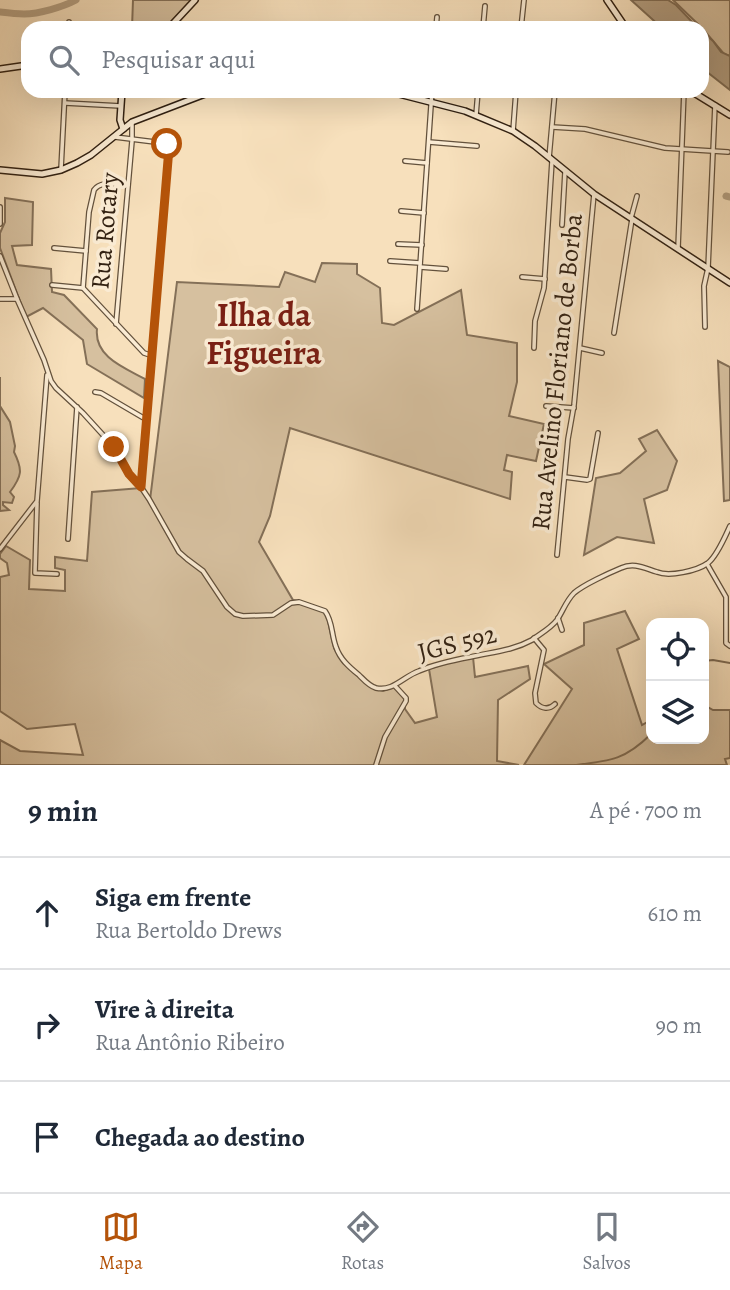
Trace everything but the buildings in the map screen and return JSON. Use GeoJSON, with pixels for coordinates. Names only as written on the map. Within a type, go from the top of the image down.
{"type":"FeatureCollection","features":[{"type":"Feature","properties":{"kind":"main road"},"geometry":{"type":"LineString","coordinates":[[176,21],[195,0]]}},
{"type":"Feature","properties":{"kind":"main road"},"geometry":{"type":"LineString","coordinates":[[607,0],[621,21]]}},
{"type":"Feature","properties":{"kind":"main road"},"geometry":{"type":"LineString","coordinates":[[0,69],[21,66]]}},
{"type":"Feature","properties":{"kind":"main road"},"geometry":{"type":"LineString","coordinates":[[122,98],[120,120],[123,129]]}},
{"type":"Feature","properties":{"kind":"main road"},"geometry":{"type":"LineString","coordinates":[[0,170],[42,174],[61,170],[91,155],[132,122],[195,98]]}},
{"type":"Feature","properties":{"kind":"main road"},"geometry":{"type":"LineString","coordinates":[[423,98],[476,115],[513,131],[594,194],[730,283]]}},
{"type":"Feature","properties":{"kind":"main road"},"geometry":{"type":"LineString","coordinates":[[702,98],[730,115]]}},
{"type":"Feature","properties":{"kind":"street"},"geometry":{"type":"LineString","coordinates":[[522,21],[524,0]]}},
{"type":"Feature","properties":{"kind":"street"},"geometry":{"type":"LineString","coordinates":[[484,21],[485,6]]}},
{"type":"Feature","properties":{"kind":"street"},"geometry":{"type":"LineString","coordinates":[[437,17],[437,21]]}},
{"type":"Feature","properties":{"kind":"street"},"geometry":{"type":"LineString","coordinates":[[61,170],[65,98]]}},
{"type":"Feature","properties":{"kind":"street"},"geometry":{"type":"LineString","coordinates":[[417,309],[432,98]]}},
{"type":"Feature","properties":{"kind":"street"},"geometry":{"type":"LineString","coordinates":[[476,115],[477,98]]}},
{"type":"Feature","properties":{"kind":"street"},"geometry":{"type":"LineString","coordinates":[[513,131],[515,98]]}},
{"type":"Feature","properties":{"kind":"street"},"geometry":{"type":"LineString","coordinates":[[534,348],[535,321],[544,295],[554,98]]}},
{"type":"Feature","properties":{"kind":"street"},"geometry":{"type":"LineString","coordinates":[[678,248],[684,98]]}},
{"type":"Feature","properties":{"kind":"street"},"geometry":{"type":"LineString","coordinates":[[65,103],[121,106]]}},
{"type":"Feature","properties":{"kind":"street"},"geometry":{"type":"LineString","coordinates":[[705,327],[704,286],[708,268],[715,106]]}},
{"type":"Feature","properties":{"kind":"street","name":"Rua Rotary"},"geometry":{"type":"LineString","coordinates":[[117,324],[132,122]]}},
{"type":"Feature","properties":{"kind":"street"},"geometry":{"type":"LineString","coordinates":[[552,127],[585,129],[665,149],[727,152]]}},
{"type":"Feature","properties":{"kind":"street","name":"Rua Rotary"},"geometry":{"type":"LineString","coordinates":[[123,129],[132,141]]}},
{"type":"Feature","properties":{"kind":"street"},"geometry":{"type":"LineString","coordinates":[[113,137],[167,144],[169,148],[141,487]]}},
{"type":"Feature","properties":{"kind":"street"},"geometry":{"type":"LineString","coordinates":[[429,142],[477,146]]}},
{"type":"Feature","properties":{"kind":"street"},"geometry":{"type":"LineString","coordinates":[[405,161],[428,163]]}},
{"type":"Feature","properties":{"kind":"street"},"geometry":{"type":"LineString","coordinates":[[562,225],[565,172]]}},
{"type":"Feature","properties":{"kind":"street"},"geometry":{"type":"LineString","coordinates":[[83,288],[90,206],[96,187],[102,184],[128,186]]}},
{"type":"Feature","properties":{"kind":"street","name":"Rua Avelino Floriano de Borba"},"geometry":{"type":"LineString","coordinates":[[557,555],[594,194]]}},
{"type":"Feature","properties":{"kind":"street"},"geometry":{"type":"LineString","coordinates":[[614,333],[637,196]]}},
{"type":"Feature","properties":{"kind":"street"},"geometry":{"type":"LineString","coordinates":[[0,207],[0,224]]}},
{"type":"Feature","properties":{"kind":"street"},"geometry":{"type":"LineString","coordinates":[[401,211],[424,213]]}},
{"type":"Feature","properties":{"kind":"street"},"geometry":{"type":"LineString","coordinates":[[398,244],[422,245]]}},
{"type":"Feature","properties":{"kind":"street"},"geometry":{"type":"LineString","coordinates":[[54,248],[86,251]]}},
{"type":"Feature","properties":{"kind":"street"},"geometry":{"type":"LineString","coordinates":[[0,256],[47,373],[37,501],[35,573],[57,574]]}},
{"type":"Feature","properties":{"kind":"street"},"geometry":{"type":"LineString","coordinates":[[390,261],[446,269]]}},
{"type":"Feature","properties":{"kind":"street"},"geometry":{"type":"LineString","coordinates":[[522,277],[545,279]]}},
{"type":"Feature","properties":{"kind":"street"},"geometry":{"type":"LineString","coordinates":[[52,285],[83,288],[144,353],[153,356]]}},
{"type":"Feature","properties":{"kind":"street"},"geometry":{"type":"LineString","coordinates":[[0,299],[17,299]]}},
{"type":"Feature","properties":{"kind":"street"},"geometry":{"type":"LineString","coordinates":[[580,348],[602,354]]}},
{"type":"Feature","properties":{"kind":"street"},"geometry":{"type":"LineString","coordinates":[[47,373],[56,388],[114,447],[129,474],[141,487]]}},
{"type":"Feature","properties":{"kind":"street"},"geometry":{"type":"LineString","coordinates":[[46,390],[56,388]]}},
{"type":"Feature","properties":{"kind":"street"},"geometry":{"type":"LineString","coordinates":[[95,392],[147,420]]}},
{"type":"Feature","properties":{"kind":"street"},"geometry":{"type":"LineString","coordinates":[[546,406],[574,408]]}},
{"type":"Feature","properties":{"kind":"street"},"geometry":{"type":"LineString","coordinates":[[68,539],[76,407]]}},
{"type":"Feature","properties":{"kind":"street"},"geometry":{"type":"LineString","coordinates":[[565,477],[590,479],[598,433]]}},
{"type":"Feature","properties":{"kind":"street","name":"JGS 592"},"geometry":{"type":"LineString","coordinates":[[141,487],[179,552],[203,571],[222,601],[235,614],[273,615],[286,605],[299,602],[325,611],[331,621],[336,646],[345,663],[371,686],[383,689],[395,686],[418,671],[521,646],[552,625],[575,592],[624,566],[634,565],[671,574],[707,564]]}},
{"type":"Feature","properties":{"kind":"street"},"geometry":{"type":"LineString","coordinates":[[0,549],[37,501]]}},
{"type":"Feature","properties":{"kind":"street"},"geometry":{"type":"LineString","coordinates":[[730,526],[707,564],[726,597],[726,643],[730,646]]}},
{"type":"Feature","properties":{"kind":"street"},"geometry":{"type":"LineString","coordinates":[[558,618],[562,629]]}},
{"type":"Feature","properties":{"kind":"street"},"geometry":{"type":"LineString","coordinates":[[534,638],[544,650],[535,693],[536,703],[542,708],[555,704]]}},
{"type":"Feature","properties":{"kind":"street"},"geometry":{"type":"LineString","coordinates":[[376,765],[385,737],[406,698],[395,686]]}},
{"type":"Feature","properties":{"kind":"shaded area"},"geometry":{"type":"Polygon","coordinates":[[[133,0],[192,0],[172,21],[132,21],[133,0]]]}},
{"type":"Feature","properties":{"kind":"shaded area"},"geometry":{"type":"Polygon","coordinates":[[[631,0],[668,0],[691,21],[654,21],[631,0]]]}},
{"type":"Feature","properties":{"kind":"shaded area"},"geometry":{"type":"Polygon","coordinates":[[[673,0],[730,0],[730,56],[724,54],[709,36],[709,21],[695,21],[673,0]]]}},
{"type":"Feature","properties":{"kind":"shaded area"},"geometry":{"type":"Polygon","coordinates":[[[709,37],[721,52],[730,56],[730,90],[709,74],[709,37]]]}},
{"type":"Feature","properties":{"kind":"shaded area"},"geometry":{"type":"Polygon","coordinates":[[[5,198],[33,202],[32,245],[12,246],[17,265],[51,269],[52,292],[64,295],[97,329],[100,347],[112,360],[145,379],[144,398],[87,364],[83,340],[43,308],[26,317],[0,248],[0,233],[5,222],[5,198]]]}},
{"type":"Feature","properties":{"kind":"shaded area"},"geometry":{"type":"Polygon","coordinates":[[[322,263],[357,264],[357,274],[380,288],[382,323],[394,325],[461,290],[467,335],[517,343],[517,382],[509,416],[544,424],[536,461],[507,455],[504,470],[512,472],[510,499],[290,428],[270,516],[259,542],[293,600],[326,612],[334,648],[343,663],[371,687],[383,691],[396,686],[405,697],[405,709],[415,723],[437,717],[429,669],[473,657],[475,677],[528,666],[530,679],[498,700],[497,761],[519,765],[0,765],[0,740],[20,751],[83,755],[75,724],[27,729],[0,711],[0,577],[9,575],[7,563],[0,558],[0,554],[6,546],[30,560],[29,589],[65,591],[65,570],[55,568],[55,557],[87,561],[92,492],[141,488],[150,500],[177,282],[279,287],[285,272],[315,282],[322,263]]]}},
{"type":"Feature","properties":{"kind":"shaded area"},"geometry":{"type":"Polygon","coordinates":[[[718,361],[730,367],[730,500],[724,501],[718,361]]]}},
{"type":"Feature","properties":{"kind":"shaded area"},"geometry":{"type":"Polygon","coordinates":[[[0,406],[10,422],[20,473],[10,492],[14,497],[12,503],[3,502],[9,510],[0,511],[0,406]]]}},
{"type":"Feature","properties":{"kind":"shaded area"},"geometry":{"type":"Polygon","coordinates":[[[657,430],[677,461],[667,490],[644,499],[654,543],[617,537],[584,555],[596,478],[620,473],[646,451],[639,439],[657,430]]]}},
{"type":"Feature","properties":{"kind":"shaded area"},"geometry":{"type":"Polygon","coordinates":[[[625,611],[639,639],[617,649],[642,725],[646,723],[646,744],[709,744],[709,708],[730,710],[730,758],[725,759],[727,765],[524,765],[572,689],[544,664],[584,645],[584,623],[625,611]]]}},
{"type":"Feature","properties":{"kind":"waterway"},"geometry":{"type":"LineString","coordinates":[[0,12],[37,13],[76,0]]}},
{"type":"Feature","properties":{"kind":"waterway"},"geometry":{"type":"LineString","coordinates":[[726,196],[730,197]]}},
{"type":"Feature","properties":{"kind":"waterway"},"geometry":{"type":"LineString","coordinates":[[709,660],[730,663]]}},
{"type":"Feature","properties":{"kind":"waterway"},"geometry":{"type":"LineString","coordinates":[[575,765],[616,758],[646,739]]}},
{"type":"Feature","properties":{"kind":"district","name":"Ilha da Figueira"},"geometry":{"type":"Point","coordinates":[264,333]}},
{"type":"Feature","properties":{"kind":"route"},"geometry":{"type":"LineString","coordinates":[[114,447],[129,474],[141,487],[169,148],[167,144]]}}]}
